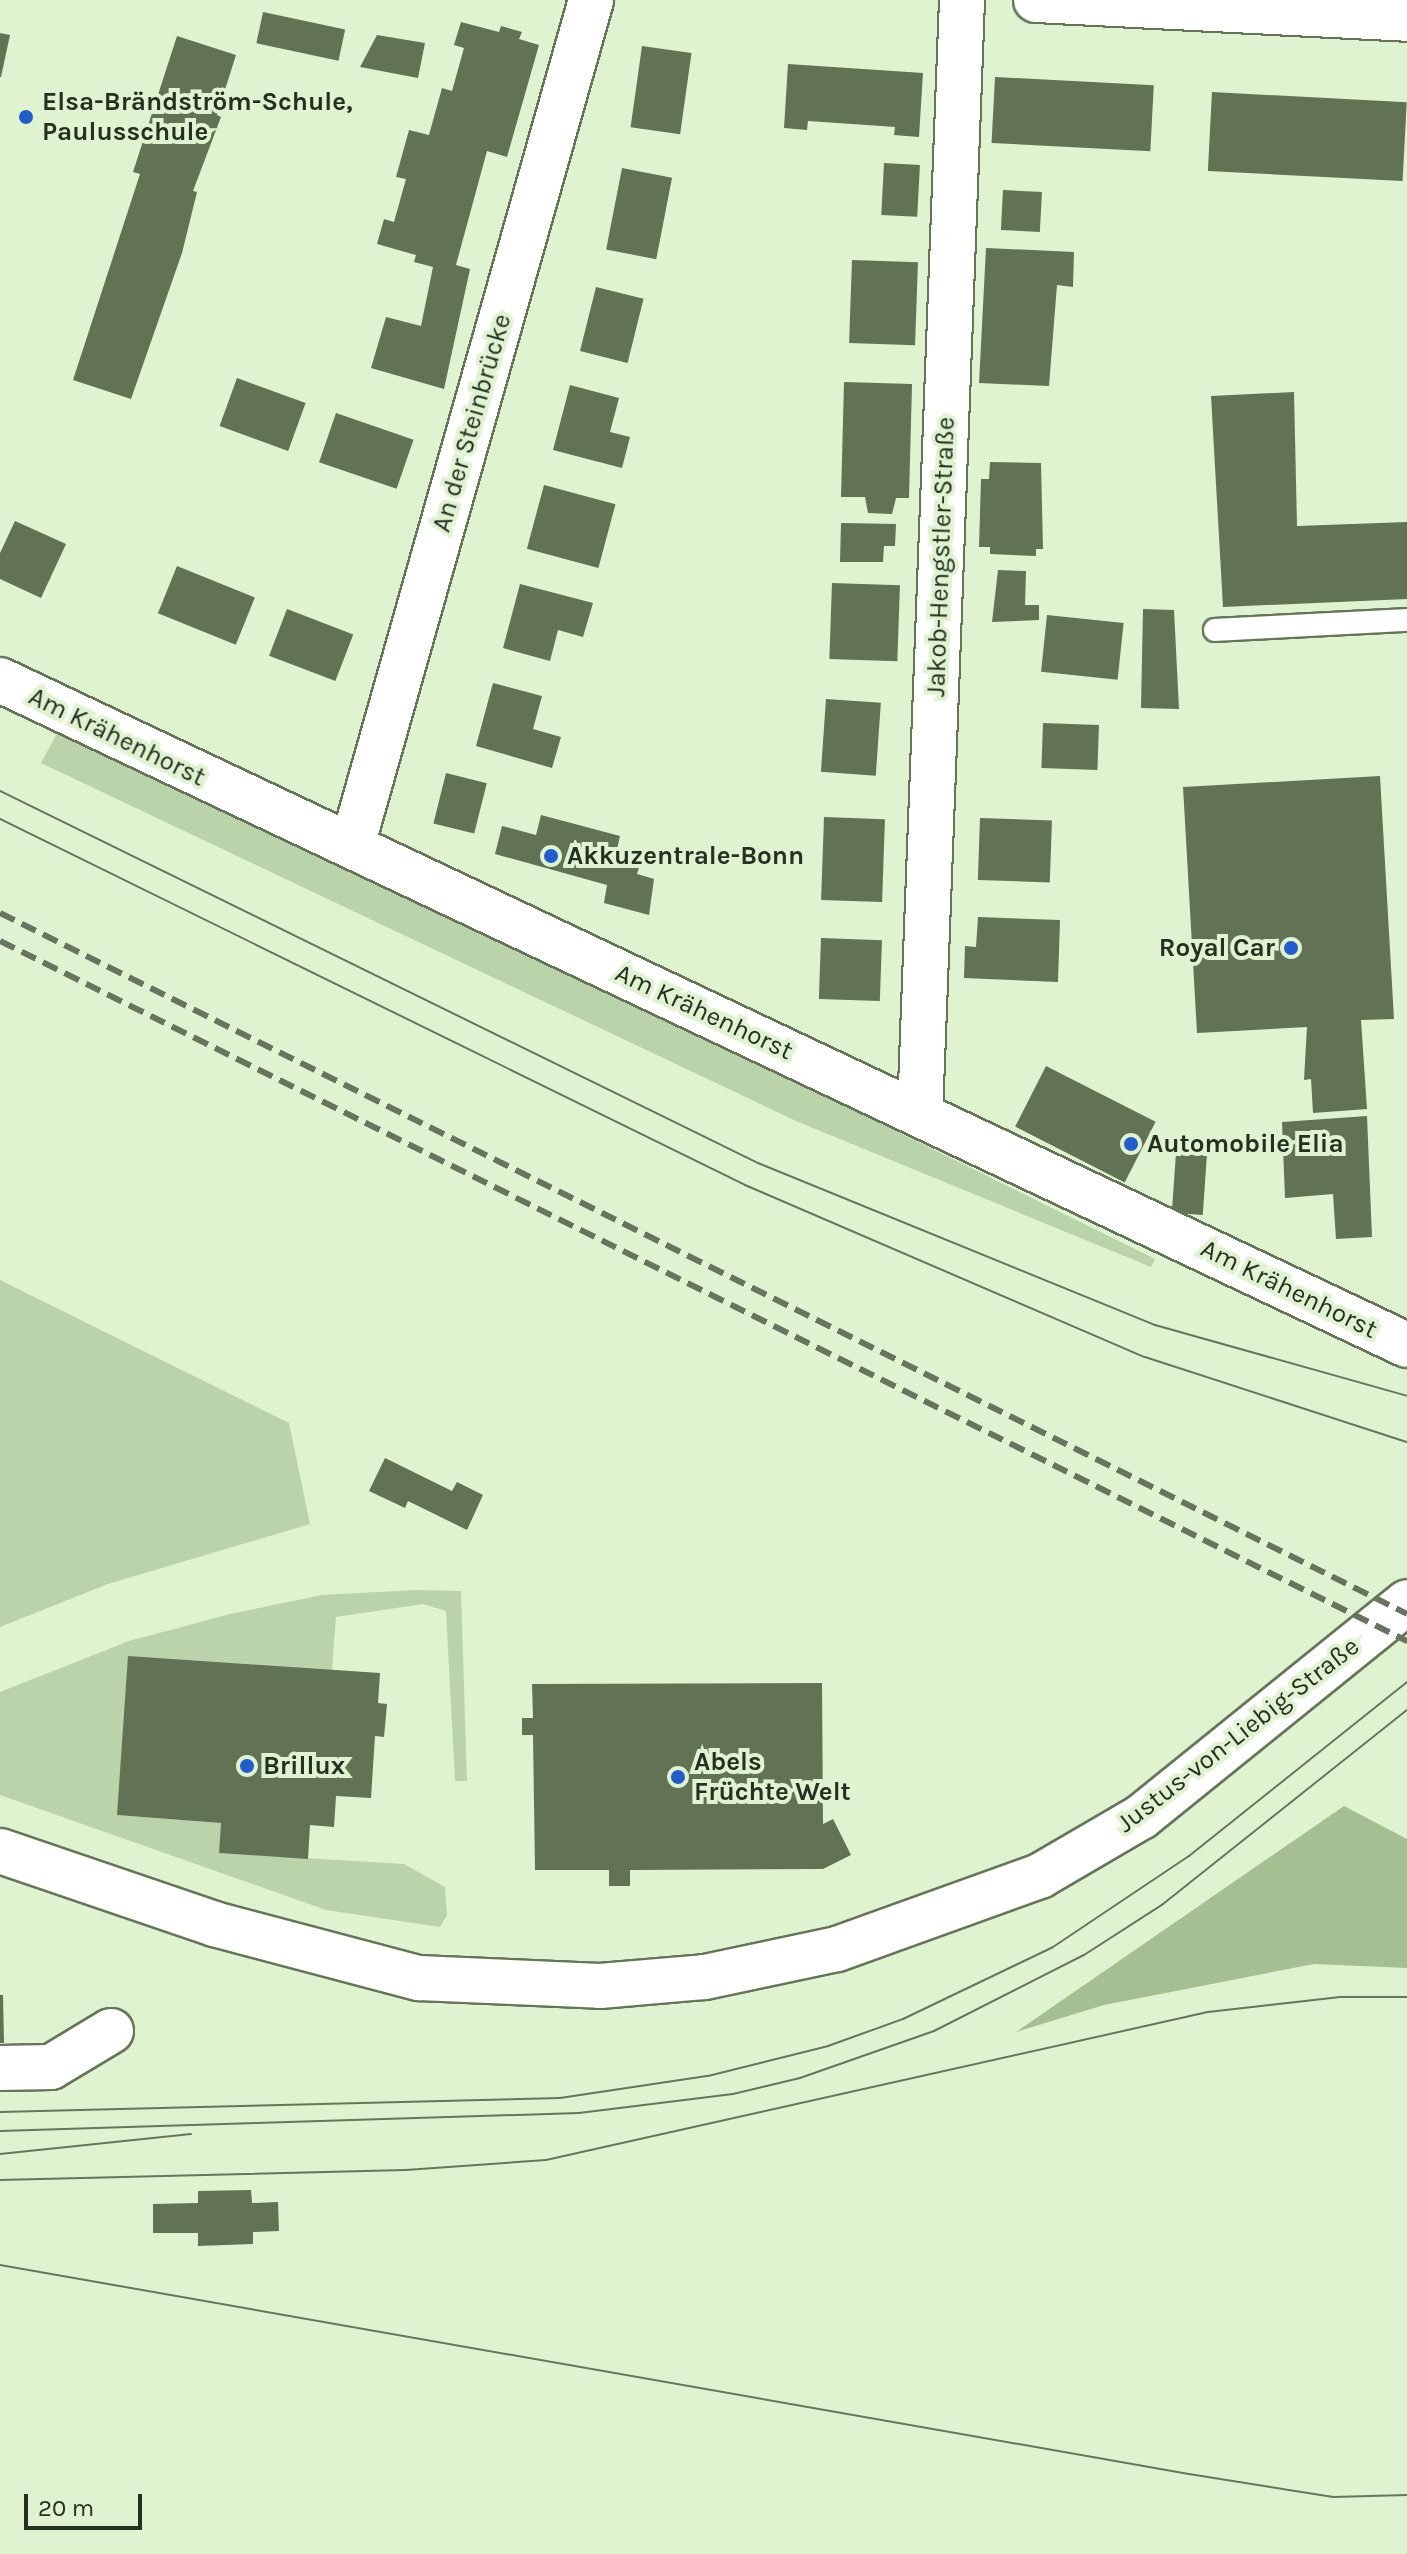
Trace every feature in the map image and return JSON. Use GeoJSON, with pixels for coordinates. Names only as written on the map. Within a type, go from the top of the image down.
{"type":"FeatureCollection","features":[{"type":"Feature","properties":{"kind":"street","name":"An der Steinbrücke"},"geometry":{"type":"LineString","coordinates":[[352,846],[591,0]]}},
{"type":"Feature","properties":{"kind":"street","name":"Jakob-Hengstler-Straße"},"geometry":{"type":"LineString","coordinates":[[920,1114],[962,0]]}},
{"type":"Feature","properties":{"kind":"street"},"geometry":{"type":"LineString","coordinates":[[1036,0],[1407,19]]}},
{"type":"Feature","properties":{"kind":"street","name":"Am Krähenhorst"},"geometry":{"type":"LineString","coordinates":[[0,680],[1407,1345]]}},
{"type":"Feature","properties":{"kind":"street","name":"Justus-von-Liebig-Straße"},"geometry":{"type":"LineString","coordinates":[[0,1851],[214,1924],[419,1978],[600,1986],[705,1977],[837,1949],[1040,1876],[1141,1817],[1407,1602]]}},
{"type":"Feature","properties":{"kind":"street"},"geometry":{"type":"LineString","coordinates":[[0,2068],[51,2067],[111,2031]]}},
{"type":"Feature","properties":{"kind":"lane"},"geometry":{"type":"LineString","coordinates":[[1215,630],[1407,620]]}},
{"type":"Feature","properties":{"kind":"green space"},"geometry":{"type":"Polygon","coordinates":[[[64,720],[1155,1259],[1151,1267],[796,1121],[41,763],[64,720]]]}},
{"type":"Feature","properties":{"kind":"green space"},"geometry":{"type":"Polygon","coordinates":[[[0,1280],[289,1423],[310,1524],[108,1584],[0,1627],[0,1280]]]}},
{"type":"Feature","properties":{"kind":"green space"},"geometry":{"type":"Polygon","coordinates":[[[461,1591],[467,1781],[455,1781],[446,1611],[423,1604],[336,1617],[332,1670],[117,1815],[221,1823],[220,1853],[404,1864],[445,1887],[447,1915],[440,1927],[326,1910],[0,1795],[0,1692],[129,1641],[230,1614],[322,1595],[461,1591]]]}},
{"type":"Feature","properties":{"kind":"green space"},"geometry":{"type":"Polygon","coordinates":[[[1344,1806],[1407,1839],[1407,1968],[1314,1964],[1104,2005],[1016,2032],[1344,1806]]]}},
{"type":"Feature","properties":{"kind":"building"},"geometry":{"type":"Polygon","coordinates":[[[263,12],[345,29],[339,61],[256,43],[263,12]]]}},
{"type":"Feature","properties":{"kind":"building"},"geometry":{"type":"Polygon","coordinates":[[[461,22],[499,32],[501,26],[522,32],[519,39],[539,45],[507,157],[487,151],[456,265],[470,269],[444,389],[371,368],[386,317],[421,326],[433,267],[414,262],[416,255],[377,244],[384,219],[394,222],[406,179],[396,177],[409,130],[429,135],[442,88],[452,91],[464,48],[454,45],[461,22]]]}},
{"type":"Feature","properties":{"kind":"building"},"geometry":{"type":"Polygon","coordinates":[[[0,33],[10,35],[1,77],[0,77],[0,33]]]}},
{"type":"Feature","properties":{"kind":"building"},"geometry":{"type":"Polygon","coordinates":[[[377,35],[425,43],[418,78],[360,67],[377,35]]]}},
{"type":"Feature","properties":{"kind":"building"},"geometry":{"type":"Polygon","coordinates":[[[177,36],[236,55],[217,115],[221,117],[193,191],[197,192],[182,253],[131,399],[73,380],[140,174],[133,172],[177,36]]]}},
{"type":"Feature","properties":{"kind":"building"},"geometry":{"type":"Polygon","coordinates":[[[642,46],[692,53],[680,134],[631,127],[642,46]]]}},
{"type":"Feature","properties":{"kind":"building"},"geometry":{"type":"Polygon","coordinates":[[[788,64],[923,73],[919,137],[894,135],[895,127],[808,121],[807,130],[784,128],[788,64]]]}},
{"type":"Feature","properties":{"kind":"building"},"geometry":{"type":"Polygon","coordinates":[[[995,77],[1154,85],[1150,151],[992,143],[995,77]]]}},
{"type":"Feature","properties":{"kind":"building"},"geometry":{"type":"Polygon","coordinates":[[[1212,92],[1407,102],[1403,181],[1208,171],[1212,92]]]}},
{"type":"Feature","properties":{"kind":"building"},"geometry":{"type":"Polygon","coordinates":[[[884,163],[920,165],[917,217],[881,215],[884,163]]]}},
{"type":"Feature","properties":{"kind":"building"},"geometry":{"type":"Polygon","coordinates":[[[622,168],[672,178],[656,259],[606,249],[622,168]]]}},
{"type":"Feature","properties":{"kind":"building"},"geometry":{"type":"Polygon","coordinates":[[[1003,190],[1042,192],[1040,232],[1001,230],[1003,190]]]}},
{"type":"Feature","properties":{"kind":"building"},"geometry":{"type":"Polygon","coordinates":[[[986,248],[1074,252],[1073,287],[1057,285],[1049,386],[979,383],[986,248]]]}},
{"type":"Feature","properties":{"kind":"building"},"geometry":{"type":"Polygon","coordinates":[[[852,260],[918,262],[915,345],[849,343],[852,260]]]}},
{"type":"Feature","properties":{"kind":"building"},"geometry":{"type":"Polygon","coordinates":[[[596,287],[644,299],[628,363],[580,351],[596,287]]]}},
{"type":"Feature","properties":{"kind":"building"},"geometry":{"type":"Polygon","coordinates":[[[237,378],[306,403],[288,451],[220,426],[237,378]]]}},
{"type":"Feature","properties":{"kind":"building"},"geometry":{"type":"Polygon","coordinates":[[[844,382],[912,384],[909,498],[896,498],[892,514],[868,513],[865,497],[841,497],[844,382]]]}},
{"type":"Feature","properties":{"kind":"building"},"geometry":{"type":"Polygon","coordinates":[[[570,385],[619,398],[610,432],[630,437],[622,468],[553,450],[570,385]]]}},
{"type":"Feature","properties":{"kind":"building"},"geometry":{"type":"Polygon","coordinates":[[[1294,392],[1297,526],[1407,522],[1407,599],[1223,607],[1211,396],[1294,392]]]}},
{"type":"Feature","properties":{"kind":"building"},"geometry":{"type":"Polygon","coordinates":[[[336,413],[414,440],[397,489],[319,462],[336,413]]]}},
{"type":"Feature","properties":{"kind":"building"},"geometry":{"type":"Polygon","coordinates":[[[990,462],[1041,463],[1043,549],[1036,549],[1036,556],[990,554],[990,547],[979,547],[981,479],[989,479],[990,462]]]}},
{"type":"Feature","properties":{"kind":"building"},"geometry":{"type":"Polygon","coordinates":[[[544,485],[615,504],[598,568],[527,549],[544,485]]]}},
{"type":"Feature","properties":{"kind":"building"},"geometry":{"type":"Polygon","coordinates":[[[15,521],[66,544],[41,598],[0,579],[0,553],[15,521]]]}},
{"type":"Feature","properties":{"kind":"building"},"geometry":{"type":"Polygon","coordinates":[[[841,523],[896,524],[895,546],[884,546],[883,562],[840,562],[841,523]]]}},
{"type":"Feature","properties":{"kind":"building"},"geometry":{"type":"Polygon","coordinates":[[[177,566],[255,597],[236,645],[158,613],[177,566]]]}},
{"type":"Feature","properties":{"kind":"building"},"geometry":{"type":"Polygon","coordinates":[[[998,570],[1026,571],[1025,605],[1039,605],[1039,620],[992,622],[998,570]]]}},
{"type":"Feature","properties":{"kind":"building"},"geometry":{"type":"Polygon","coordinates":[[[832,583],[900,585],[897,661],[829,659],[832,583]]]}},
{"type":"Feature","properties":{"kind":"building"},"geometry":{"type":"Polygon","coordinates":[[[520,584],[593,603],[583,637],[558,630],[550,661],[503,648],[520,584]]]}},
{"type":"Feature","properties":{"kind":"building"},"geometry":{"type":"Polygon","coordinates":[[[287,609],[353,634],[335,681],[269,656],[287,609]]]}},
{"type":"Feature","properties":{"kind":"building"},"geometry":{"type":"Polygon","coordinates":[[[1143,609],[1174,610],[1179,709],[1141,708],[1143,609]]]}},
{"type":"Feature","properties":{"kind":"building"},"geometry":{"type":"Polygon","coordinates":[[[1047,615],[1124,623],[1118,680],[1041,672],[1047,615]]]}},
{"type":"Feature","properties":{"kind":"building"},"geometry":{"type":"Polygon","coordinates":[[[493,683],[542,696],[533,729],[561,737],[552,768],[476,746],[493,683]]]}},
{"type":"Feature","properties":{"kind":"building"},"geometry":{"type":"Polygon","coordinates":[[[826,699],[881,703],[876,776],[821,772],[826,699]]]}},
{"type":"Feature","properties":{"kind":"building"},"geometry":{"type":"Polygon","coordinates":[[[1043,723],[1099,725],[1097,770],[1041,768],[1043,723]]]}},
{"type":"Feature","properties":{"kind":"building"},"geometry":{"type":"Polygon","coordinates":[[[446,773],[487,783],[474,834],[433,823],[446,773]]]}},
{"type":"Feature","properties":{"kind":"building","name":"Royal Car"},"geometry":{"type":"Polygon","coordinates":[[[1380,776],[1394,1019],[1361,1020],[1367,1109],[1313,1113],[1311,1079],[1304,1080],[1307,1027],[1197,1033],[1183,787],[1380,776]]]}},
{"type":"Feature","properties":{"kind":"building"},"geometry":{"type":"Polygon","coordinates":[[[541,815],[620,836],[615,858],[640,864],[637,874],[654,879],[649,915],[604,903],[607,885],[495,854],[502,826],[536,835],[541,815]]]}},
{"type":"Feature","properties":{"kind":"building"},"geometry":{"type":"Polygon","coordinates":[[[824,817],[885,819],[882,902],[821,900],[824,817]]]}},
{"type":"Feature","properties":{"kind":"building"},"geometry":{"type":"Polygon","coordinates":[[[980,818],[1052,821],[1050,882],[978,880],[980,818]]]}},
{"type":"Feature","properties":{"kind":"building"},"geometry":{"type":"Polygon","coordinates":[[[978,917],[1060,920],[1058,982],[964,978],[965,946],[976,947],[978,917]]]}},
{"type":"Feature","properties":{"kind":"building"},"geometry":{"type":"Polygon","coordinates":[[[821,938],[882,940],[880,1001],[819,999],[821,938]]]}},
{"type":"Feature","properties":{"kind":"building"},"geometry":{"type":"Polygon","coordinates":[[[1046,1066],[1156,1122],[1125,1182],[1015,1127],[1046,1066]]]}},
{"type":"Feature","properties":{"kind":"building"},"geometry":{"type":"Polygon","coordinates":[[[1367,1116],[1372,1237],[1336,1239],[1333,1194],[1285,1198],[1282,1122],[1367,1116]]]}},
{"type":"Feature","properties":{"kind":"building"},"geometry":{"type":"Polygon","coordinates":[[[1176,1153],[1207,1155],[1203,1215],[1172,1213],[1176,1153]]]}},
{"type":"Feature","properties":{"kind":"building"},"geometry":{"type":"Polygon","coordinates":[[[385,1458],[452,1491],[457,1482],[483,1495],[467,1530],[408,1501],[405,1508],[369,1491],[385,1458]]]}},
{"type":"Feature","properties":{"kind":"building","name":"Brillux"},"geometry":{"type":"Polygon","coordinates":[[[128,1656],[380,1673],[378,1703],[387,1704],[384,1737],[375,1736],[371,1798],[336,1796],[334,1827],[310,1825],[308,1859],[219,1853],[221,1823],[117,1815],[128,1656]]]}},
{"type":"Feature","properties":{"kind":"building","name":"Abels Früchte Welt"},"geometry":{"type":"Polygon","coordinates":[[[822,1683],[823,1824],[833,1819],[851,1855],[823,1869],[630,1870],[630,1886],[609,1886],[609,1870],[535,1870],[533,1735],[522,1735],[522,1718],[533,1718],[532,1684],[822,1683]]]}},
{"type":"Feature","properties":{"kind":"building"},"geometry":{"type":"Polygon","coordinates":[[[0,1995],[3,1995],[4,2043],[0,2043],[0,1995]]]}},
{"type":"Feature","properties":{"kind":"building"},"geometry":{"type":"Polygon","coordinates":[[[251,2190],[252,2203],[278,2202],[279,2231],[253,2232],[253,2244],[198,2246],[198,2233],[153,2233],[153,2204],[198,2203],[198,2191],[251,2190]]]}},
{"type":"Feature","properties":{"kind":"tram line"},"geometry":{"type":"LineString","coordinates":[[0,791],[758,1163],[1155,1325],[1407,1396]]}},
{"type":"Feature","properties":{"kind":"tram line"},"geometry":{"type":"LineString","coordinates":[[0,819],[745,1185],[1145,1357],[1407,1442]]}},
{"type":"Feature","properties":{"kind":"tram line"},"geometry":{"type":"LineString","coordinates":[[0,2112],[560,2098],[708,2076],[828,2046],[903,2019],[1053,1947],[1189,1856],[1407,1682]]}},
{"type":"Feature","properties":{"kind":"tram line"},"geometry":{"type":"LineString","coordinates":[[0,2131],[579,2113],[733,2094],[800,2078],[934,2031],[1084,1955],[1163,1904],[1407,1710]]}},
{"type":"Feature","properties":{"kind":"tram line"},"geometry":{"type":"LineString","coordinates":[[0,2180],[406,2170],[546,2160],[1208,2012],[1340,1997],[1407,1997]]}},
{"type":"Feature","properties":{"kind":"tram line"},"geometry":{"type":"LineString","coordinates":[[0,2154],[191,2134]]}},
{"type":"Feature","properties":{"kind":"tram line"},"geometry":{"type":"LineString","coordinates":[[0,2265],[1189,2474],[1333,2497],[1407,2495]]}},
{"type":"Feature","properties":{"kind":"railway"},"geometry":{"type":"LineString","coordinates":[[0,913],[1407,1614]]}},
{"type":"Feature","properties":{"kind":"railway"},"geometry":{"type":"LineString","coordinates":[[0,941],[1407,1641]]}},
{"type":"Feature","properties":{"kind":"place","name":"Elsa-Brändström-Schule, Paulusschule"},"geometry":{"type":"Point","coordinates":[26,117]}},
{"type":"Feature","properties":{"kind":"place","name":"Akkuzentrale-Bonn"},"geometry":{"type":"Point","coordinates":[551,856]}},
{"type":"Feature","properties":{"kind":"place","name":"Royal Car"},"geometry":{"type":"Point","coordinates":[1291,948]}},
{"type":"Feature","properties":{"kind":"place","name":"Automobile Elia"},"geometry":{"type":"Point","coordinates":[1131,1144]}},
{"type":"Feature","properties":{"kind":"place","name":"Brillux"},"geometry":{"type":"Point","coordinates":[247,1766]}},
{"type":"Feature","properties":{"kind":"place","name":"Abels Früchte Welt"},"geometry":{"type":"Point","coordinates":[678,1777]}}]}
